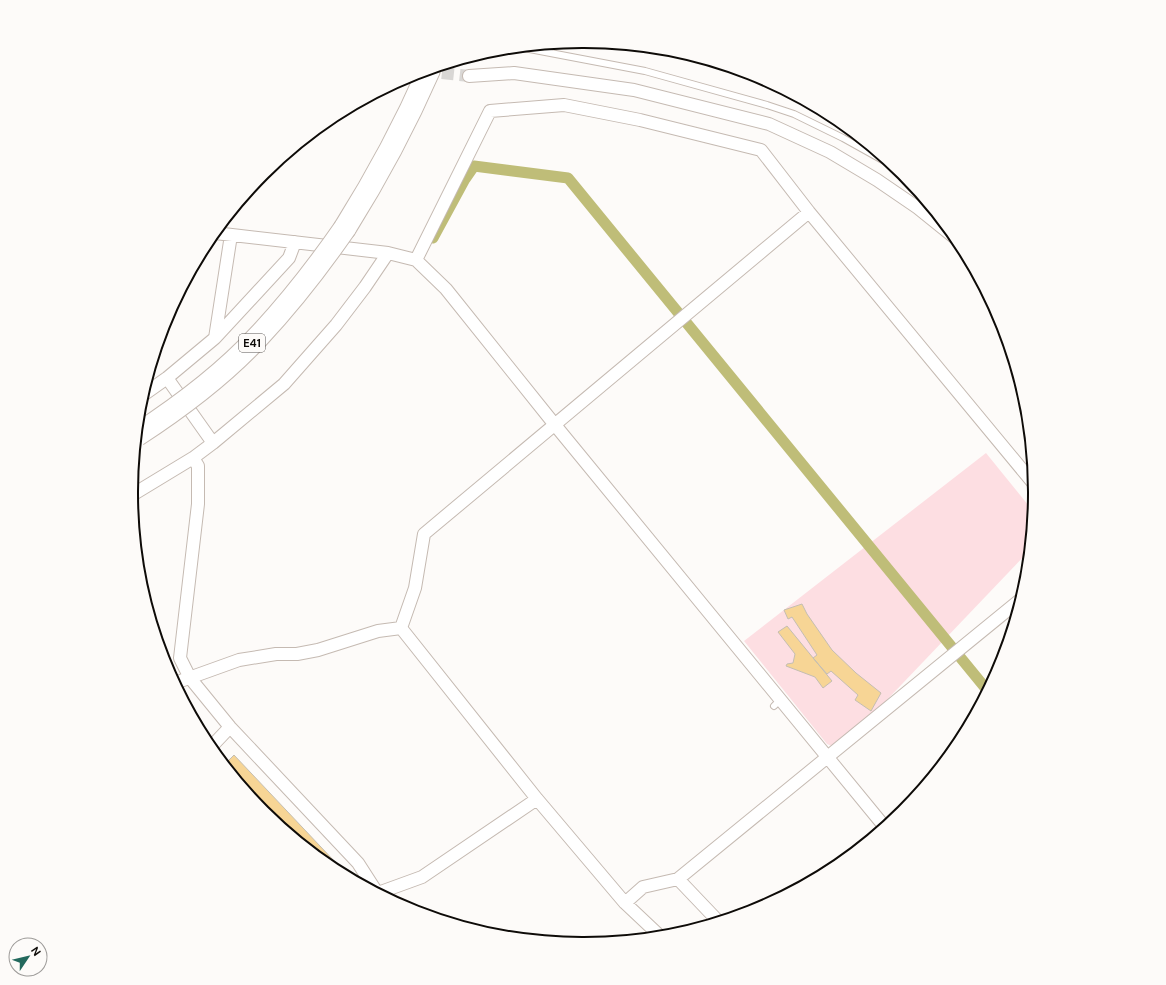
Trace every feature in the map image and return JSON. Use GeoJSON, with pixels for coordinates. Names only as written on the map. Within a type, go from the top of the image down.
{"type":"FeatureCollection","features":[{"type":"Feature","properties":{"kind":"highway","name":"E41"},"geometry":{"type":"LineString","coordinates":[[143,431],[194,394],[224,370],[288,305],[315,271],[345,228],[374,182],[397,139],[426,77]]}},
{"type":"Feature","properties":{"kind":"street"},"geometry":{"type":"LineString","coordinates":[[469,76],[514,72],[634,90],[769,124],[830,152],[877,180],[918,208],[937,223]]}},
{"type":"Feature","properties":{"kind":"street"},"geometry":{"type":"LineString","coordinates":[[416,260],[490,111],[564,105],[640,120],[761,150],[809,212],[1027,476]]}},
{"type":"Feature","properties":{"kind":"street"},"geometry":{"type":"LineString","coordinates":[[401,628],[415,588],[424,534],[809,212]]}},
{"type":"Feature","properties":{"kind":"street"},"geometry":{"type":"LineString","coordinates":[[222,234],[388,253],[416,260],[446,288],[555,425],[766,679],[777,703],[803,720],[828,758],[881,822]]}},
{"type":"Feature","properties":{"kind":"street"},"geometry":{"type":"LineString","coordinates":[[215,338],[231,235]]}},
{"type":"Feature","properties":{"kind":"street"},"geometry":{"type":"LineString","coordinates":[[151,389],[215,338],[289,258],[295,242]]}},
{"type":"Feature","properties":{"kind":"street"},"geometry":{"type":"LineString","coordinates":[[138,491],[213,444],[284,384],[336,325],[388,253]]}},
{"type":"Feature","properties":{"kind":"street"},"geometry":{"type":"LineString","coordinates":[[167,378],[213,444]]}},
{"type":"Feature","properties":{"kind":"street"},"geometry":{"type":"LineString","coordinates":[[193,458],[198,466],[198,504],[180,658],[190,678],[230,727],[358,863],[371,882]]}},
{"type":"Feature","properties":{"kind":"street"},"geometry":{"type":"LineString","coordinates":[[625,903],[643,887],[678,879],[1012,606]]}},
{"type":"Feature","properties":{"kind":"street"},"geometry":{"type":"LineString","coordinates":[[180,681],[239,660],[276,654],[297,654],[318,650],[378,631],[401,628]]}},
{"type":"Feature","properties":{"kind":"street"},"geometry":{"type":"LineString","coordinates":[[401,628],[537,799],[625,903],[654,931]]}},
{"type":"Feature","properties":{"kind":"street"},"geometry":{"type":"LineString","coordinates":[[215,742],[230,727]]}},
{"type":"Feature","properties":{"kind":"street"},"geometry":{"type":"LineString","coordinates":[[384,890],[422,877],[537,799]]}},
{"type":"Feature","properties":{"kind":"street"},"geometry":{"type":"LineString","coordinates":[[678,879],[714,917]]}},
{"type":"Feature","properties":{"kind":"lane"},"geometry":{"type":"LineString","coordinates":[[538,51],[645,71],[766,104],[794,114],[870,153]]}},
{"type":"Feature","properties":{"kind":"shaded area"},"geometry":{"type":"Polygon","coordinates":[[[986,453],[1028,504],[1023,557],[882,705],[832,746],[827,744],[744,641],[986,453]]]}},
{"type":"Feature","properties":{"kind":"building"},"geometry":{"type":"Polygon","coordinates":[[[802,604],[807,614],[832,650],[856,673],[881,693],[871,711],[855,700],[858,695],[831,671],[827,674],[813,658],[817,655],[792,617],[788,619],[784,610],[802,604]]]}},
{"type":"Feature","properties":{"kind":"building"},"geometry":{"type":"Polygon","coordinates":[[[787,626],[832,681],[823,688],[815,677],[786,666],[787,664],[793,663],[795,654],[778,632],[787,626]]]}},
{"type":"Feature","properties":{"kind":"building"},"geometry":{"type":"Polygon","coordinates":[[[234,755],[333,860],[290,827],[249,786],[228,761],[234,755]]]}},
{"type":"Feature","properties":{"kind":"waterway"},"geometry":{"type":"LineString","coordinates":[[433,238],[465,179],[474,166],[568,178],[984,686]]}},
{"type":"Feature","properties":{"kind":"tunnel"},"geometry":{"type":"LineString","coordinates":[[438,73],[469,76]]}}]}
